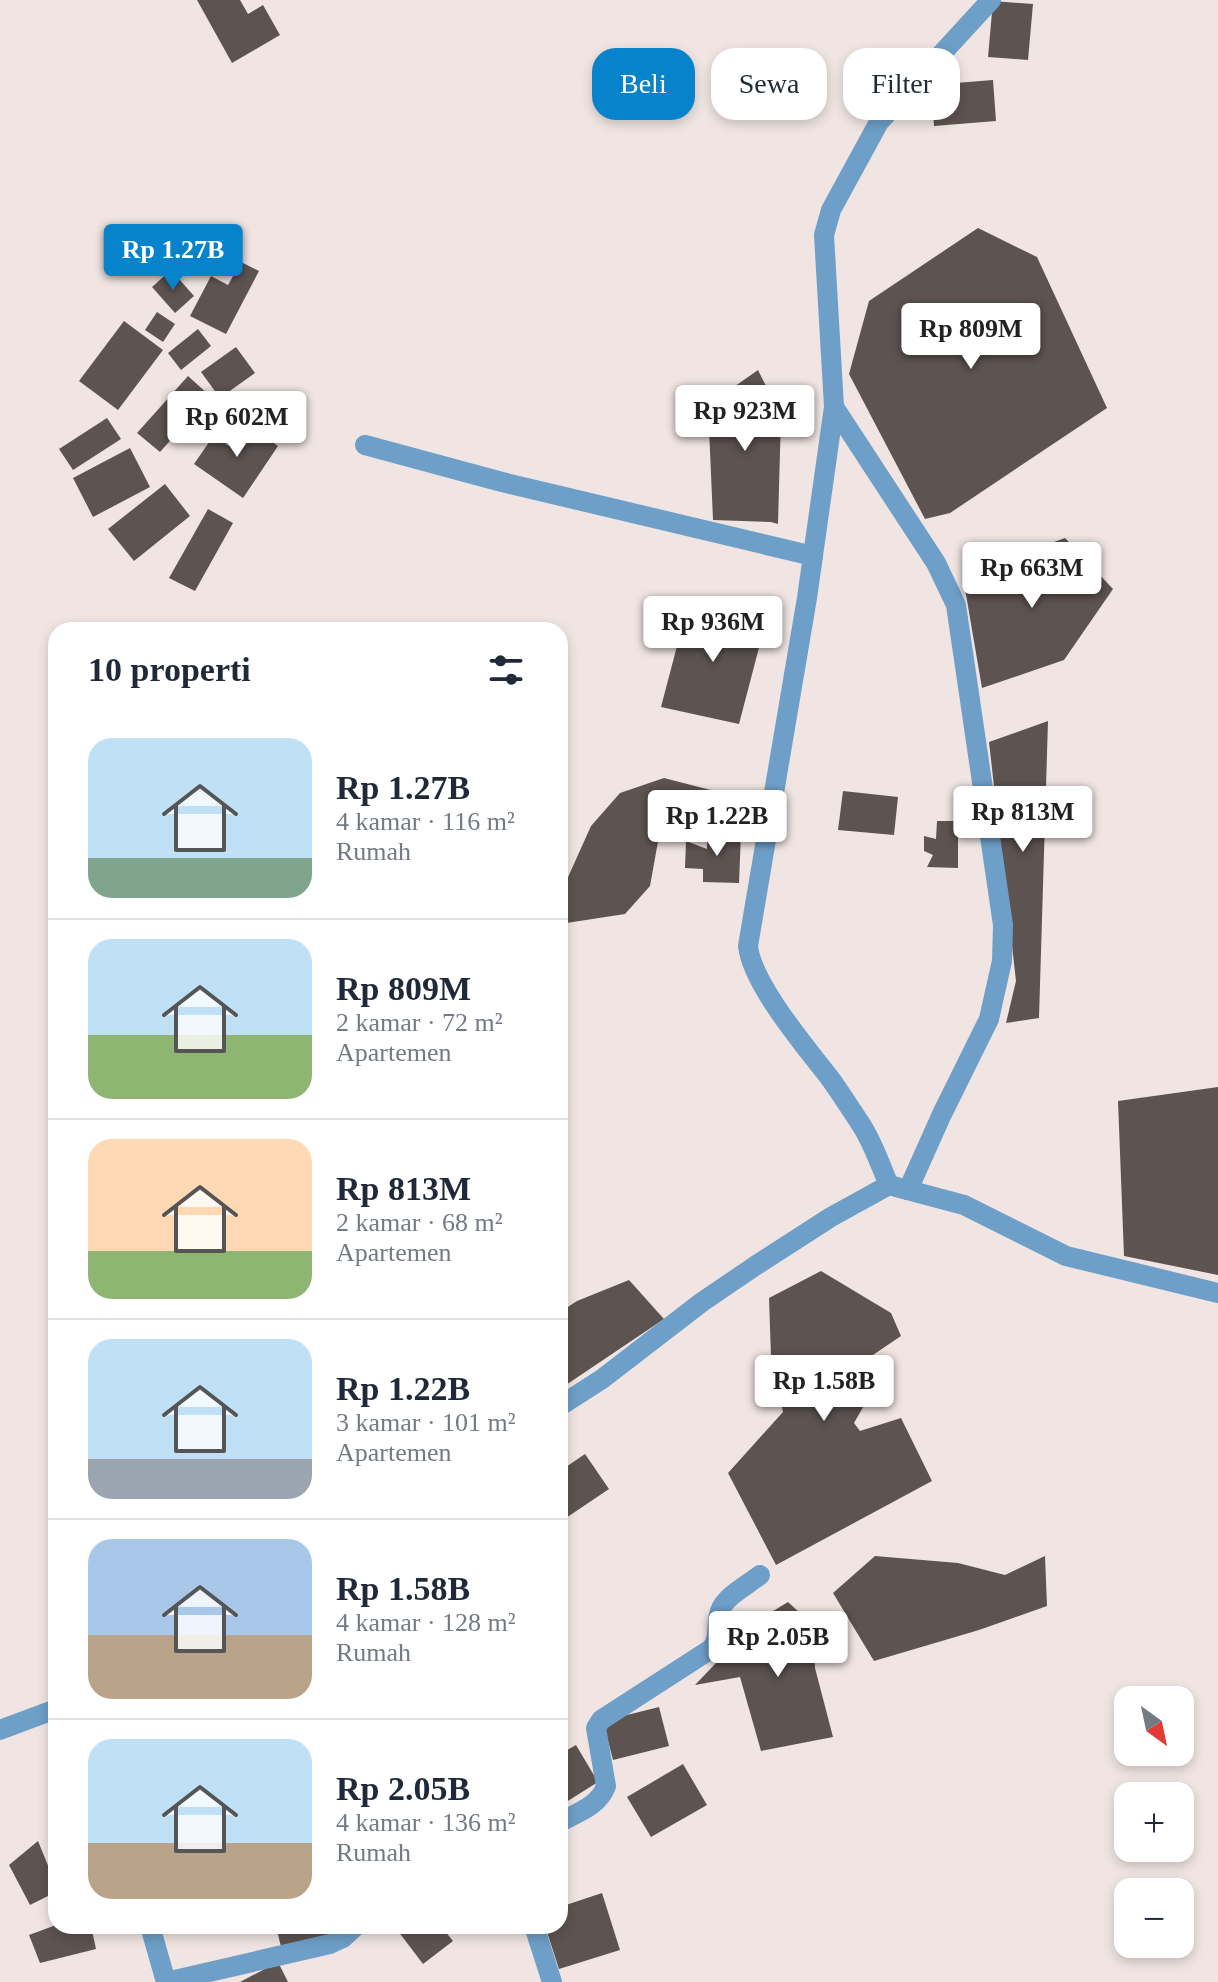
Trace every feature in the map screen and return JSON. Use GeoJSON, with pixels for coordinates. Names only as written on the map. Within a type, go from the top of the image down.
{"type":"FeatureCollection","features":[{"type":"Feature","properties":{"kind":"street"},"geometry":{"type":"LineString","coordinates":[[991,0],[879,122],[831,210],[824,235],[834,407],[749,955],[773,1001],[831,1080],[899,1187],[964,1205],[1066,1256],[1218,1293]]}},
{"type":"Feature","properties":{"kind":"street"},"geometry":{"type":"LineString","coordinates":[[568,1401],[755,1266],[831,1217],[899,1187],[942,1114],[989,1019],[1002,961],[1003,925],[956,605],[936,563],[834,407]]}},
{"type":"Feature","properties":{"kind":"street"},"geometry":{"type":"LineString","coordinates":[[365,445],[502,482],[813,556]]}},
{"type":"Feature","properties":{"kind":"street"},"geometry":{"type":"LineString","coordinates":[[568,1818],[593,1805],[606,1786],[596,1728],[601,1720],[711,1649],[716,1643],[724,1602],[760,1575]]}},
{"type":"Feature","properties":{"kind":"street"},"geometry":{"type":"LineString","coordinates":[[0,1730],[48,1712]]}},
{"type":"Feature","properties":{"kind":"street"},"geometry":{"type":"LineString","coordinates":[[152,1934],[166,1982],[330,1944],[347,1934]]}},
{"type":"Feature","properties":{"kind":"street"},"geometry":{"type":"LineString","coordinates":[[537,1934],[552,1982]]}},
{"type":"Feature","properties":{"kind":"building"},"geometry":{"type":"Polygon","coordinates":[[[197,0],[240,0],[248,14],[263,5],[280,35],[232,63],[197,0]]]}},
{"type":"Feature","properties":{"kind":"building"},"geometry":{"type":"Polygon","coordinates":[[[993,1],[1033,4],[1028,60],[988,57],[993,1]]]}},
{"type":"Feature","properties":{"kind":"building"},"geometry":{"type":"Polygon","coordinates":[[[993,80],[996,121],[934,126],[934,120],[960,120],[960,83],[993,80]]]}},
{"type":"Feature","properties":{"kind":"building"},"geometry":{"type":"Polygon","coordinates":[[[978,228],[1037,257],[1107,408],[950,513],[925,519],[849,374],[869,301],[978,228]]]}},
{"type":"Feature","properties":{"kind":"building"},"geometry":{"type":"Polygon","coordinates":[[[241,262],[259,271],[226,334],[190,316],[211,276],[228,285],[241,262]]]}},
{"type":"Feature","properties":{"kind":"building"},"geometry":{"type":"Polygon","coordinates":[[[171,270],[194,296],[175,313],[152,287],[171,270]]]}},
{"type":"Feature","properties":{"kind":"building"},"geometry":{"type":"Polygon","coordinates":[[[157,312],[175,324],[163,342],[145,330],[157,312]]]}},
{"type":"Feature","properties":{"kind":"building"},"geometry":{"type":"Polygon","coordinates":[[[124,321],[163,350],[118,410],[79,381],[124,321]]]}},
{"type":"Feature","properties":{"kind":"building"},"geometry":{"type":"Polygon","coordinates":[[[198,329],[211,346],[181,370],[168,353],[198,329]]]}},
{"type":"Feature","properties":{"kind":"building"},"geometry":{"type":"Polygon","coordinates":[[[236,347],[255,373],[220,398],[201,372],[236,347]]]}},
{"type":"Feature","properties":{"kind":"building"},"geometry":{"type":"Polygon","coordinates":[[[758,370],[781,416],[778,524],[713,520],[708,405],[758,370]]]}},
{"type":"Feature","properties":{"kind":"building"},"geometry":{"type":"Polygon","coordinates":[[[188,376],[220,405],[201,426],[191,417],[160,452],[137,433],[188,376]]]}},
{"type":"Feature","properties":{"kind":"building"},"geometry":{"type":"Polygon","coordinates":[[[107,418],[121,439],[73,470],[59,449],[107,418]]]}},
{"type":"Feature","properties":{"kind":"building"},"geometry":{"type":"Polygon","coordinates":[[[245,423],[278,446],[243,498],[194,464],[214,435],[229,446],[245,423]]]}},
{"type":"Feature","properties":{"kind":"building"},"geometry":{"type":"Polygon","coordinates":[[[130,448],[150,487],[93,517],[73,478],[130,448]]]}},
{"type":"Feature","properties":{"kind":"building"},"geometry":{"type":"Polygon","coordinates":[[[165,484],[190,516],[134,561],[108,529],[165,484]]]}},
{"type":"Feature","properties":{"kind":"building"},"geometry":{"type":"Polygon","coordinates":[[[208,509],[233,523],[195,591],[169,578],[208,509]]]}},
{"type":"Feature","properties":{"kind":"building"},"geometry":{"type":"Polygon","coordinates":[[[1065,538],[1113,589],[1064,660],[982,688],[964,583],[1016,556],[1065,538]]]}},
{"type":"Feature","properties":{"kind":"building"},"geometry":{"type":"Polygon","coordinates":[[[731,602],[761,640],[739,724],[661,707],[687,608],[731,602]]]}},
{"type":"Feature","properties":{"kind":"building"},"geometry":{"type":"Polygon","coordinates":[[[1048,721],[1039,1018],[1006,1023],[1016,981],[989,742],[1048,721]]]}},
{"type":"Feature","properties":{"kind":"building"},"geometry":{"type":"Polygon","coordinates":[[[664,778],[730,795],[730,810],[659,836],[650,886],[625,914],[568,923],[568,877],[591,826],[620,793],[664,778]]]}},
{"type":"Feature","properties":{"kind":"building"},"geometry":{"type":"Polygon","coordinates":[[[843,791],[898,797],[894,835],[838,830],[843,791]]]}},
{"type":"Feature","properties":{"kind":"building"},"geometry":{"type":"Polygon","coordinates":[[[937,821],[958,821],[958,868],[927,867],[933,855],[924,851],[924,836],[936,839],[937,821]]]}},
{"type":"Feature","properties":{"kind":"building"},"geometry":{"type":"Polygon","coordinates":[[[707,832],[741,833],[739,883],[703,882],[703,869],[685,868],[686,841],[707,849],[707,832]]]}},
{"type":"Feature","properties":{"kind":"building"},"geometry":{"type":"Polygon","coordinates":[[[1218,1087],[1218,1275],[1124,1256],[1118,1101],[1218,1087]]]}},
{"type":"Feature","properties":{"kind":"building"},"geometry":{"type":"Polygon","coordinates":[[[821,1271],[891,1313],[901,1336],[861,1363],[870,1395],[854,1423],[860,1431],[901,1418],[932,1481],[776,1565],[728,1473],[783,1412],[771,1357],[769,1298],[821,1271]]]}},
{"type":"Feature","properties":{"kind":"building"},"geometry":{"type":"Polygon","coordinates":[[[629,1280],[664,1319],[568,1384],[568,1307],[629,1280]]]}},
{"type":"Feature","properties":{"kind":"building"},"geometry":{"type":"Polygon","coordinates":[[[585,1454],[609,1489],[568,1517],[568,1466],[585,1454]]]}},
{"type":"Feature","properties":{"kind":"building"},"geometry":{"type":"Polygon","coordinates":[[[875,1556],[958,1563],[1005,1575],[1045,1556],[1047,1606],[874,1661],[833,1593],[875,1556]]]}},
{"type":"Feature","properties":{"kind":"building"},"geometry":{"type":"Polygon","coordinates":[[[788,1602],[813,1625],[815,1668],[833,1737],[761,1751],[740,1677],[695,1685],[755,1622],[788,1602]]]}},
{"type":"Feature","properties":{"kind":"building"},"geometry":{"type":"Polygon","coordinates":[[[659,1707],[669,1746],[613,1760],[603,1721],[659,1707]]]}},
{"type":"Feature","properties":{"kind":"building"},"geometry":{"type":"Polygon","coordinates":[[[576,1745],[598,1782],[568,1801],[568,1750],[576,1745]]]}},
{"type":"Feature","properties":{"kind":"building"},"geometry":{"type":"Polygon","coordinates":[[[683,1764],[707,1805],[651,1837],[627,1797],[683,1764]]]}},
{"type":"Feature","properties":{"kind":"building"},"geometry":{"type":"Polygon","coordinates":[[[38,1841],[48,1865],[48,1896],[30,1905],[9,1865],[38,1841]]]}},
{"type":"Feature","properties":{"kind":"building"},"geometry":{"type":"Polygon","coordinates":[[[602,1893],[620,1950],[559,1969],[548,1934],[568,1934],[568,1904],[602,1893]]]}},
{"type":"Feature","properties":{"kind":"building"},"geometry":{"type":"Polygon","coordinates":[[[48,1928],[48,1934],[93,1934],[96,1949],[40,1963],[29,1935],[48,1928]]]}},
{"type":"Feature","properties":{"kind":"building"},"geometry":{"type":"Polygon","coordinates":[[[278,1934],[333,1934],[330,1936],[281,1947],[278,1934]]]}},
{"type":"Feature","properties":{"kind":"building"},"geometry":{"type":"Polygon","coordinates":[[[400,1934],[447,1934],[453,1941],[423,1964],[400,1934]]]}},
{"type":"Feature","properties":{"kind":"building"},"geometry":{"type":"Polygon","coordinates":[[[278,1962],[288,1982],[240,1982],[278,1962]]]}}]}
